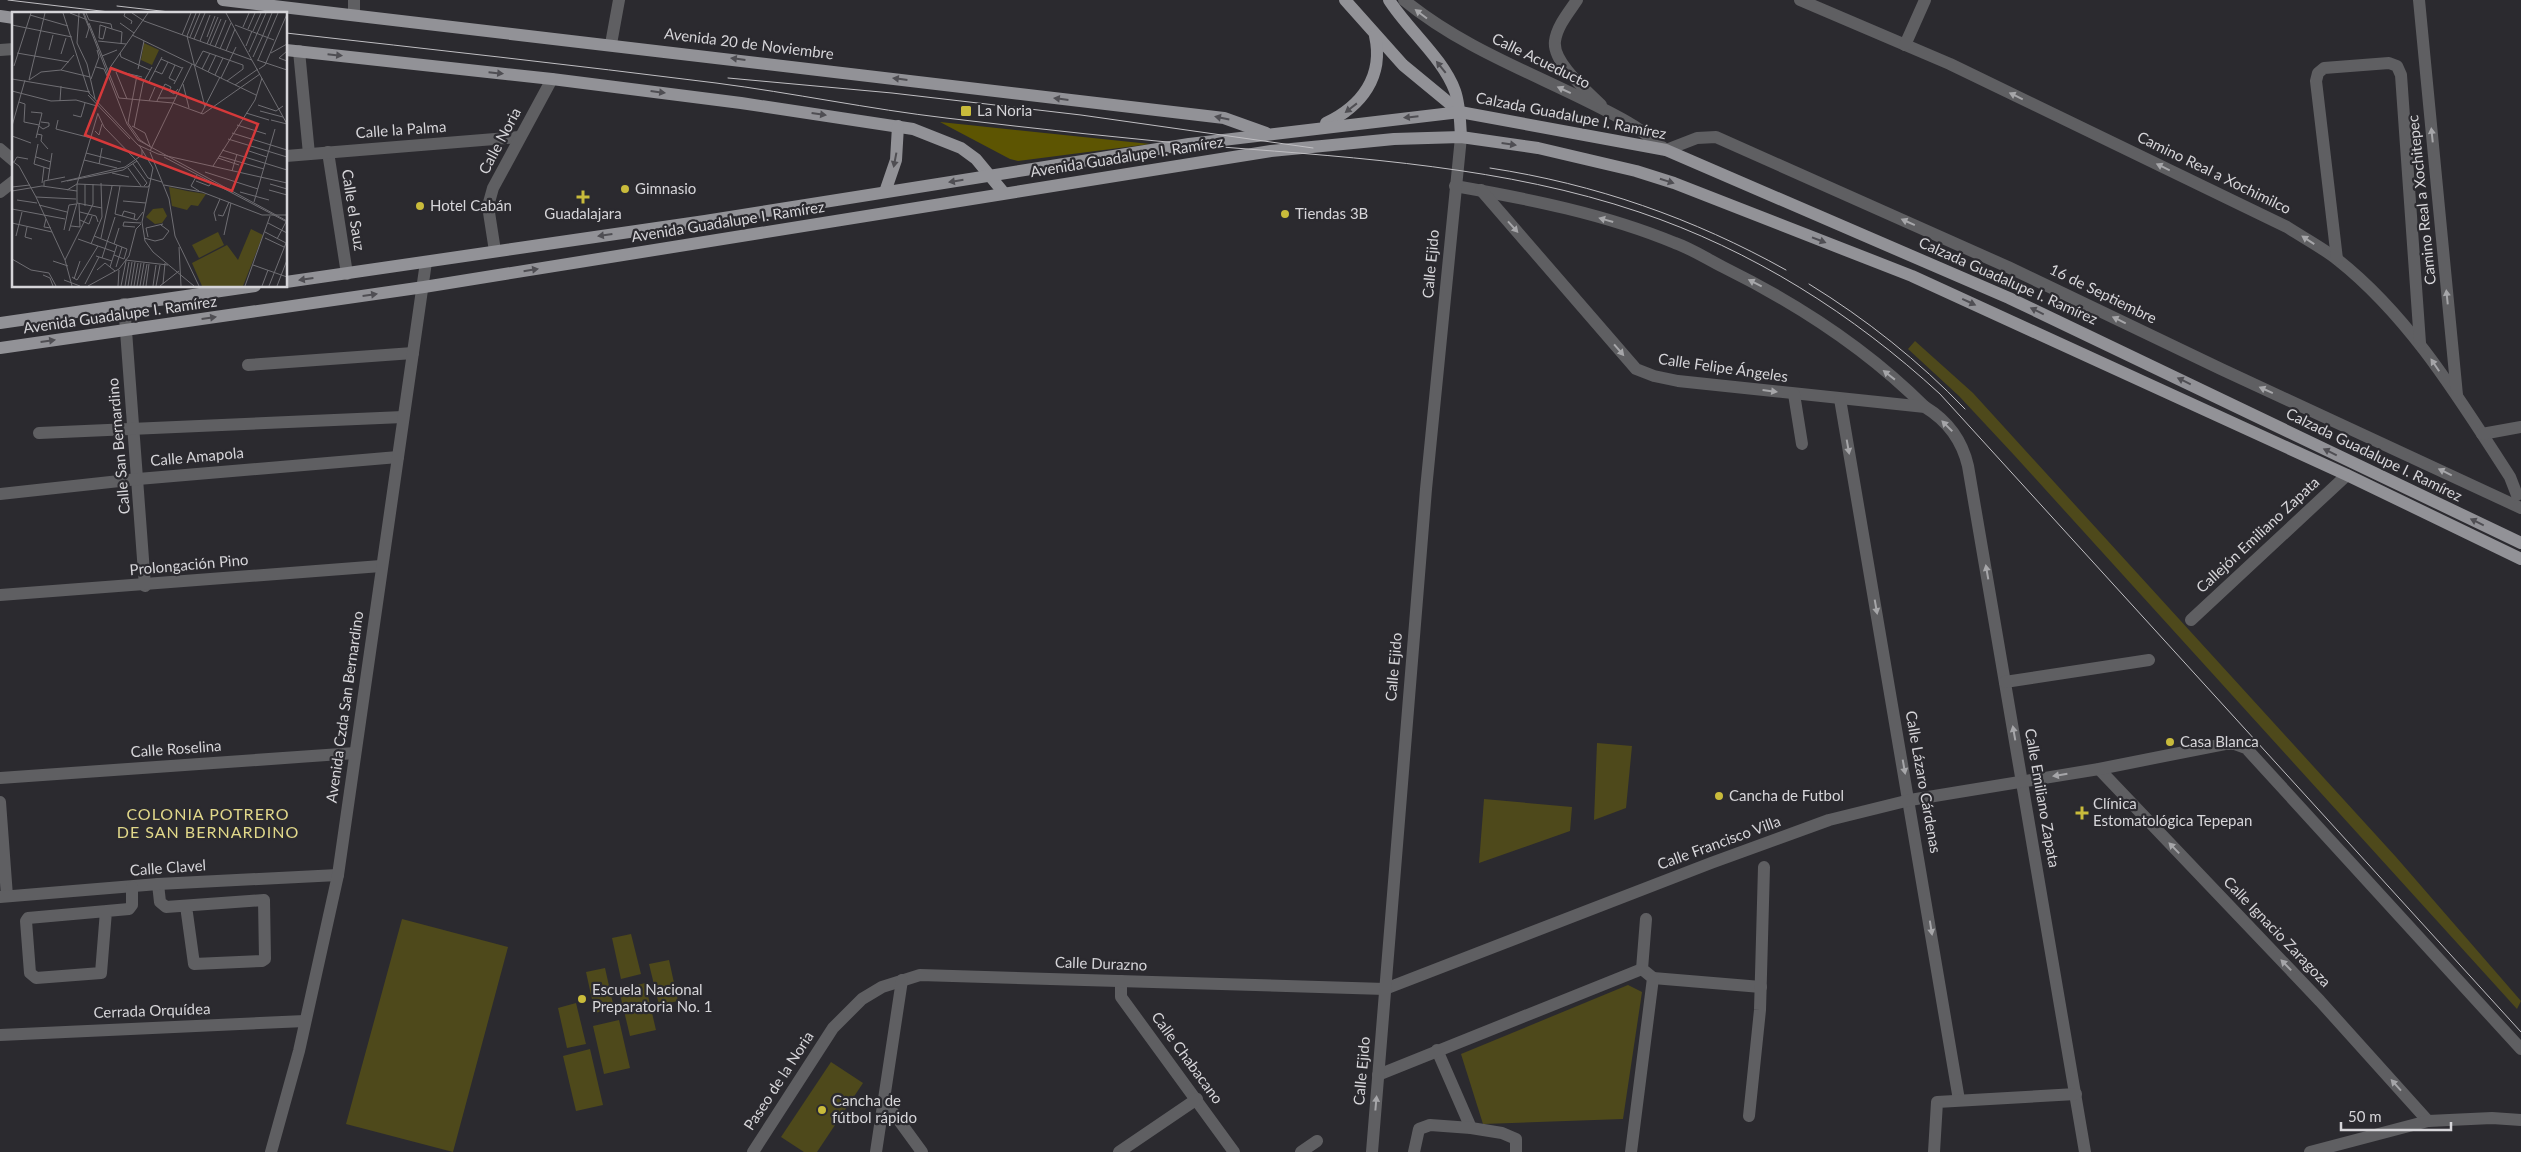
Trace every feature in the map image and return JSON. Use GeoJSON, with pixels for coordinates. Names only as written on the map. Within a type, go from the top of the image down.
{"type":"FeatureCollection","features":[{"type":"Feature","properties":{"kind":"main road","name":"Avenida 20 de Noviembre"},"geometry":{"type":"LineString","coordinates":[[223,0],[610,44],[1224,118],[1268,134]]}},
{"type":"Feature","properties":{"kind":"main road"},"geometry":{"type":"LineString","coordinates":[[1345,0],[1404,65],[1460,112]]}},
{"type":"Feature","properties":{"kind":"main road"},"geometry":{"type":"LineString","coordinates":[[1388,0],[1446,73],[1455,91],[1460,112],[1461,137]]}},
{"type":"Feature","properties":{"kind":"main road"},"geometry":{"type":"LineString","coordinates":[[1318,127],[1340,116],[1360,101],[1374,75],[1379,53],[1375,34]]}},
{"type":"Feature","properties":{"kind":"main road"},"geometry":{"type":"LineString","coordinates":[[292,50],[552,79],[741,103],[898,126],[923,132],[960,148],[976,159],[1004,193]]}},
{"type":"Feature","properties":{"kind":"main road","name":"Avenida Guadalupe I. Ramírez"},"geometry":{"type":"LineString","coordinates":[[288,282],[990,176],[1189,144],[1318,127],[1460,112]]}},
{"type":"Feature","properties":{"kind":"main road","name":"Calzada Guadalupe I. Ramírez"},"geometry":{"type":"LineString","coordinates":[[1460,112],[1666,150],[2009,298],[2521,542]]}},
{"type":"Feature","properties":{"kind":"main road"},"geometry":{"type":"LineString","coordinates":[[885,192],[896,160],[898,126]]}},
{"type":"Feature","properties":{"kind":"main road","name":"Avenida Guadalupe I. Ramírez"},"geometry":{"type":"LineString","coordinates":[[0,348],[424,287],[1303,146],[1461,137]]}},
{"type":"Feature","properties":{"kind":"main road","name":"Calzada Guadalupe I. Ramírez"},"geometry":{"type":"LineString","coordinates":[[1461,137],[1538,148],[1636,171],[1674,183],[1912,276],[2347,475],[2521,559]]}},
{"type":"Feature","properties":{"kind":"main road","name":"Avenida Guadalupe I. Ramírez"},"geometry":{"type":"LineString","coordinates":[[0,323],[240,288]]}},
{"type":"Feature","properties":{"kind":"street"},"geometry":{"type":"LineString","coordinates":[[354,0],[354,15]]}},
{"type":"Feature","properties":{"kind":"street"},"geometry":{"type":"LineString","coordinates":[[610,44],[619,0]]}},
{"type":"Feature","properties":{"kind":"street","name":"Calle Acueducto"},"geometry":{"type":"LineString","coordinates":[[1404,0],[1460,40],[1631,124],[1666,150]]}},
{"type":"Feature","properties":{"kind":"street"},"geometry":{"type":"LineString","coordinates":[[1577,0],[1559,28],[1555,41],[1555,51],[1560,61],[1606,111]]}},
{"type":"Feature","properties":{"kind":"street"},"geometry":{"type":"LineString","coordinates":[[1904,45],[1925,0]]}},
{"type":"Feature","properties":{"kind":"street","name":"Camino Real a Xochitepec"},"geometry":{"type":"LineString","coordinates":[[2419,0],[2457,398]]}},
{"type":"Feature","properties":{"kind":"street","name":"Camino Real a Xochimilco"},"geometry":{"type":"LineString","coordinates":[[1804,1],[1950,64],[2287,227],[2337,259],[2369,287],[2420,343],[2510,478],[2517,500]]}},
{"type":"Feature","properties":{"kind":"street"},"geometry":{"type":"LineString","coordinates":[[292,50],[309,154]]}},
{"type":"Feature","properties":{"kind":"street"},"geometry":{"type":"LineString","coordinates":[[2337,259],[2316,81],[2318,73],[2324,68],[2389,63],[2397,66],[2402,75],[2420,343]]}},
{"type":"Feature","properties":{"kind":"street","name":"Calle Noria"},"geometry":{"type":"LineString","coordinates":[[495,251],[488,206],[493,188],[552,79]]}},
{"type":"Feature","properties":{"kind":"street","name":"Calle la Palma"},"geometry":{"type":"LineString","coordinates":[[288,156],[519,137]]}},
{"type":"Feature","properties":{"kind":"street","name":"Calle Ejido"},"geometry":{"type":"LineString","coordinates":[[1372,1152],[1412,655],[1461,137]]}},
{"type":"Feature","properties":{"kind":"street","name":"16 de Septiembre"},"geometry":{"type":"LineString","coordinates":[[1666,150],[1697,138],[1716,137],[2008,267],[2221,370],[2417,458],[2517,500]]}},
{"type":"Feature","properties":{"kind":"street"},"geometry":{"type":"LineString","coordinates":[[0,148],[12,159]]}},
{"type":"Feature","properties":{"kind":"street","name":"Calle el Sauz"},"geometry":{"type":"LineString","coordinates":[[328,152],[347,274]]}},
{"type":"Feature","properties":{"kind":"street"},"geometry":{"type":"LineString","coordinates":[[0,192],[12,183]]}},
{"type":"Feature","properties":{"kind":"street"},"geometry":{"type":"LineString","coordinates":[[1455,186],[1550,204],[1608,220],[1676,243],[1770,290],[1819,322],[1906,388],[1925,407]]}},
{"type":"Feature","properties":{"kind":"street","name":"Calle Felipe Ángeles"},"geometry":{"type":"LineString","coordinates":[[1481,190],[1636,369],[1654,376],[1678,381],[1925,407]]}},
{"type":"Feature","properties":{"kind":"street","name":"Avenida Czda San Bernardino"},"geometry":{"type":"LineString","coordinates":[[271,1152],[305,1021],[338,875],[381,566],[424,287],[426,262]]}},
{"type":"Feature","properties":{"kind":"street","name":"Calle San Bernardino"},"geometry":{"type":"LineString","coordinates":[[124,304],[145,586]]}},
{"type":"Feature","properties":{"kind":"street"},"geometry":{"type":"LineString","coordinates":[[248,365],[413,353]]}},
{"type":"Feature","properties":{"kind":"street"},"geometry":{"type":"LineString","coordinates":[[1794,394],[1802,444]]}},
{"type":"Feature","properties":{"kind":"street","name":"Calle Lázaro Cárdenas"},"geometry":{"type":"LineString","coordinates":[[1840,399],[1910,800],[1959,1100]]}},
{"type":"Feature","properties":{"kind":"street","name":"Calle Emiliano Zapata"},"geometry":{"type":"LineString","coordinates":[[1925,407],[1952,430],[1964,449],[2085,1152]]}},
{"type":"Feature","properties":{"kind":"street"},"geometry":{"type":"LineString","coordinates":[[39,433],[403,417]]}},
{"type":"Feature","properties":{"kind":"street"},"geometry":{"type":"LineString","coordinates":[[2482,434],[2521,427]]}},
{"type":"Feature","properties":{"kind":"street","name":"Calle Amapola"},"geometry":{"type":"LineString","coordinates":[[0,494],[138,479],[398,457]]}},
{"type":"Feature","properties":{"kind":"street","name":"Callejón Emiliano Zapata"},"geometry":{"type":"LineString","coordinates":[[2191,620],[2347,475]]}},
{"type":"Feature","properties":{"kind":"street","name":"Prolongación Pino"},"geometry":{"type":"LineString","coordinates":[[0,595],[145,586],[381,566]]}},
{"type":"Feature","properties":{"kind":"street"},"geometry":{"type":"LineString","coordinates":[[2005,682],[2148,660]]}},
{"type":"Feature","properties":{"kind":"street","name":"Calle Francisco Villa"},"geometry":{"type":"LineString","coordinates":[[1385,988],[1810,827],[1910,800],[2098,769],[2225,744],[2235,744],[2246,748],[2521,1049]]}},
{"type":"Feature","properties":{"kind":"street","name":"Calle Roselina"},"geometry":{"type":"LineString","coordinates":[[0,778],[354,753]]}},
{"type":"Feature","properties":{"kind":"street","name":"Calle Ignacio Zaragoza"},"geometry":{"type":"LineString","coordinates":[[2098,769],[2320,1001],[2428,1121]]}},
{"type":"Feature","properties":{"kind":"street"},"geometry":{"type":"LineString","coordinates":[[0,802],[3,897]]}},
{"type":"Feature","properties":{"kind":"street"},"geometry":{"type":"LineString","coordinates":[[1749,1116],[1761,987],[1764,866]]}},
{"type":"Feature","properties":{"kind":"street","name":"Calle Clavel"},"geometry":{"type":"LineString","coordinates":[[3,897],[158,884],[338,875]]}},
{"type":"Feature","properties":{"kind":"street"},"geometry":{"type":"LineString","coordinates":[[158,884],[162,905],[186,906],[264,900],[265,958],[253,961],[198,966],[194,964],[186,906]]}},
{"type":"Feature","properties":{"kind":"street"},"geometry":{"type":"LineString","coordinates":[[106,911],[101,973],[36,978],[30,973],[26,921],[28,918],[128,909],[132,905],[132,887]]}},
{"type":"Feature","properties":{"kind":"street"},"geometry":{"type":"LineString","coordinates":[[1642,969],[1646,919]]}},
{"type":"Feature","properties":{"kind":"street"},"geometry":{"type":"LineString","coordinates":[[1642,969],[1653,978],[1761,987]]}},
{"type":"Feature","properties":{"kind":"street"},"geometry":{"type":"LineString","coordinates":[[1378,1075],[1642,969]]}},
{"type":"Feature","properties":{"kind":"street","name":"Calle Durazno"},"geometry":{"type":"LineString","coordinates":[[833,1028],[862,999],[882,987],[920,975],[942,974],[1385,988]]}},
{"type":"Feature","properties":{"kind":"street"},"geometry":{"type":"LineString","coordinates":[[1631,1152],[1653,978]]}},
{"type":"Feature","properties":{"kind":"street"},"geometry":{"type":"LineString","coordinates":[[876,1152],[902,980]]}},
{"type":"Feature","properties":{"kind":"street","name":"Calle Chabacano"},"geometry":{"type":"LineString","coordinates":[[1121,981],[1121,997],[1234,1152]]}},
{"type":"Feature","properties":{"kind":"street","name":"Cerrada Orquídea"},"geometry":{"type":"LineString","coordinates":[[0,1036],[305,1021]]}},
{"type":"Feature","properties":{"kind":"street","name":"Paseo de la Noria"},"geometry":{"type":"LineString","coordinates":[[753,1152],[833,1028]]}},
{"type":"Feature","properties":{"kind":"street"},"geometry":{"type":"LineString","coordinates":[[1437,1050],[1471,1128]]}},
{"type":"Feature","properties":{"kind":"street"},"geometry":{"type":"LineString","coordinates":[[1934,1152],[1937,1102],[2076,1094]]}},
{"type":"Feature","properties":{"kind":"street"},"geometry":{"type":"LineString","coordinates":[[1119,1152],[1197,1099]]}},
{"type":"Feature","properties":{"kind":"street"},"geometry":{"type":"LineString","coordinates":[[884,1100],[922,1152]]}},
{"type":"Feature","properties":{"kind":"street"},"geometry":{"type":"LineString","coordinates":[[2310,1152],[2428,1121],[2492,1118],[2521,1120]]}},
{"type":"Feature","properties":{"kind":"street"},"geometry":{"type":"LineString","coordinates":[[1414,1152],[1419,1129],[1430,1125],[1471,1128],[1502,1133],[1516,1139],[1516,1152]]}},
{"type":"Feature","properties":{"kind":"street"},"geometry":{"type":"LineString","coordinates":[[1301,1152],[1317,1141]]}},
{"type":"Feature","properties":{"kind":"shaded area"},"geometry":{"type":"Polygon","coordinates":[[[940,122],[1150,144],[1018,161],[1010,159],[940,122]]]}},
{"type":"Feature","properties":{"kind":"shaded area"},"geometry":{"type":"Polygon","coordinates":[[[1915,341],[1973,393],[2396,857],[2521,1001],[2517,1009],[2014,455],[1959,396],[1908,349],[1915,341]]]}},
{"type":"Feature","properties":{"kind":"shaded area"},"geometry":{"type":"Polygon","coordinates":[[[1597,743],[1632,746],[1626,808],[1594,820],[1597,743]]]}},
{"type":"Feature","properties":{"kind":"shaded area"},"geometry":{"type":"Polygon","coordinates":[[[1484,799],[1572,807],[1570,831],[1479,863],[1484,799]]]}},
{"type":"Feature","properties":{"kind":"shaded area"},"geometry":{"type":"Polygon","coordinates":[[[402,919],[508,947],[453,1152],[346,1124],[402,919]]]}},
{"type":"Feature","properties":{"kind":"shaded area"},"geometry":{"type":"Polygon","coordinates":[[[631,934],[641,974],[621,979],[612,938],[631,934]]]}},
{"type":"Feature","properties":{"kind":"shaded area"},"geometry":{"type":"Polygon","coordinates":[[[669,960],[678,1001],[659,1005],[649,964],[669,960]]]}},
{"type":"Feature","properties":{"kind":"shaded area"},"geometry":{"type":"Polygon","coordinates":[[[605,968],[614,1008],[595,1013],[586,972],[605,968]]]}},
{"type":"Feature","properties":{"kind":"shaded area"},"geometry":{"type":"Polygon","coordinates":[[[645,983],[656,1030],[630,1036],[619,990],[645,983]]]}},
{"type":"Feature","properties":{"kind":"shaded area"},"geometry":{"type":"Polygon","coordinates":[[[1628,985],[1642,992],[1623,1119],[1483,1124],[1461,1054],[1628,985]]]}},
{"type":"Feature","properties":{"kind":"shaded area"},"geometry":{"type":"Polygon","coordinates":[[[576,1003],[586,1044],[567,1048],[558,1008],[576,1003]]]}},
{"type":"Feature","properties":{"kind":"shaded area"},"geometry":{"type":"Polygon","coordinates":[[[619,1020],[630,1068],[604,1074],[593,1026],[619,1020]]]}},
{"type":"Feature","properties":{"kind":"shaded area"},"geometry":{"type":"Polygon","coordinates":[[[590,1049],[603,1105],[576,1111],[563,1056],[590,1049]]]}},
{"type":"Feature","properties":{"kind":"shaded area","name":"Cancha de fútbol rápido"},"geometry":{"type":"Polygon","coordinates":[[[831,1062],[863,1083],[817,1152],[804,1152],[781,1137],[831,1062]]]}},
{"type":"Feature","properties":{"kind":"tram line"},"geometry":{"type":"LineString","coordinates":[[8,0],[109,12]]}},
{"type":"Feature","properties":{"kind":"tram line"},"geometry":{"type":"LineString","coordinates":[[117,6],[170,12]]}},
{"type":"Feature","properties":{"kind":"tram line"},"geometry":{"type":"LineString","coordinates":[[288,33],[716,83],[888,110],[980,122],[1153,141],[1327,155],[1433,167],[1537,184],[1589,197],[1681,227],[1761,265],[1799,287],[1872,337],[1940,394],[2521,1032]]}},
{"type":"Feature","properties":{"kind":"tram line"},"geometry":{"type":"LineString","coordinates":[[728,78],[892,93],[1081,115],[1313,148]]}},
{"type":"Feature","properties":{"kind":"tram line"},"geometry":{"type":"LineString","coordinates":[[1490,168],[1567,183],[1642,206],[1715,234],[1786,270]]}},
{"type":"Feature","properties":{"kind":"tram line"},"geometry":{"type":"LineString","coordinates":[[1809,284],[1830,297],[1891,342],[1929,374],[1965,409]]}},
{"type":"Feature","properties":{"kind":"place","name":"La Noria"},"geometry":{"type":"Point","coordinates":[966,111]}},
{"type":"Feature","properties":{"kind":"place","name":"Gimnasio"},"geometry":{"type":"Point","coordinates":[625,189]}},
{"type":"Feature","properties":{"kind":"place","name":"Guadalajara"},"geometry":{"type":"Point","coordinates":[583,197]}},
{"type":"Feature","properties":{"kind":"place","name":"Hotel Cabán"},"geometry":{"type":"Point","coordinates":[420,206]}},
{"type":"Feature","properties":{"kind":"place","name":"Tiendas 3B"},"geometry":{"type":"Point","coordinates":[1285,214]}},
{"type":"Feature","properties":{"kind":"place","name":"Casa Blanca"},"geometry":{"type":"Point","coordinates":[2170,742]}},
{"type":"Feature","properties":{"kind":"place","name":"Cancha de Futbol"},"geometry":{"type":"Point","coordinates":[1719,796]}},
{"type":"Feature","properties":{"kind":"place","name":"Clínica Estomatológica Tepepan"},"geometry":{"type":"Point","coordinates":[2082,813]}},
{"type":"Feature","properties":{"kind":"place","name":"Escuela Nacional Preparatoria No. 1"},"geometry":{"type":"Point","coordinates":[582,999]}},
{"type":"Feature","properties":{"kind":"place","name":"Cancha de fútbol rápido"},"geometry":{"type":"Point","coordinates":[822,1110]}},
{"type":"Feature","properties":{"kind":"district","name":"COLONIA POTRERO DE SAN BERNARDINO"},"geometry":{"type":"Point","coordinates":[208,823]}}]}
